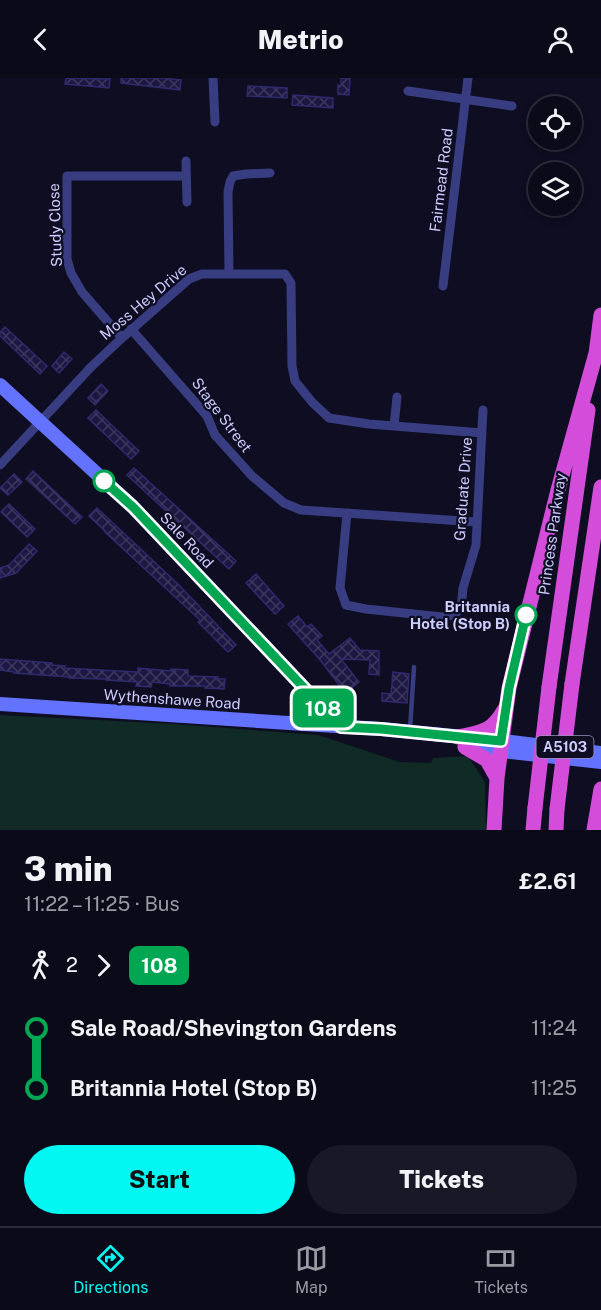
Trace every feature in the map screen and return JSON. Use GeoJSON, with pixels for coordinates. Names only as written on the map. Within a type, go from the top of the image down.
{"type":"FeatureCollection","features":[{"type":"Feature","properties":{"kind":"highway","name":"Princess Parkway"},"geometry":{"type":"LineString","coordinates":[[533,830],[549,687],[601,315]]}},
{"type":"Feature","properties":{"kind":"highway"},"geometry":{"type":"LineString","coordinates":[[494,830],[497,778],[514,662],[598,346]]}},
{"type":"Feature","properties":{"kind":"highway","name":"A5103"},"geometry":{"type":"LineString","coordinates":[[556,830],[572,684],[601,487]]}},
{"type":"Feature","properties":{"kind":"highway"},"geometry":{"type":"LineString","coordinates":[[497,778],[487,760],[461,742],[494,725],[506,707]]}},
{"type":"Feature","properties":{"kind":"highway"},"geometry":{"type":"LineString","coordinates":[[594,830],[601,791]]}},
{"type":"Feature","properties":{"kind":"main road","name":"Sale Road"},"geometry":{"type":"LineString","coordinates":[[0,386],[133,507],[341,727]]}},
{"type":"Feature","properties":{"kind":"main road","name":"Wythenshawe Road"},"geometry":{"type":"LineString","coordinates":[[0,704],[341,727],[461,742],[601,753]]}},
{"type":"Feature","properties":{"kind":"main road","name":"Wythenshawe Road"},"geometry":{"type":"LineString","coordinates":[[501,746],[601,762]]}},
{"type":"Feature","properties":{"kind":"street"},"geometry":{"type":"LineString","coordinates":[[213,78],[215,122]]}},
{"type":"Feature","properties":{"kind":"street","name":"Fairmead Road"},"geometry":{"type":"LineString","coordinates":[[443,286],[468,78]]}},
{"type":"Feature","properties":{"kind":"street"},"geometry":{"type":"LineString","coordinates":[[408,91],[512,106]]}},
{"type":"Feature","properties":{"kind":"street"},"geometry":{"type":"LineString","coordinates":[[186,161],[187,202]]}},
{"type":"Feature","properties":{"kind":"street"},"geometry":{"type":"LineString","coordinates":[[229,274],[228,192],[230,182],[233,176],[270,173]]}},
{"type":"Feature","properties":{"kind":"street","name":"Study Close"},"geometry":{"type":"LineString","coordinates":[[122,338],[82,292],[70,273],[67,260],[67,176],[186,176]]}},
{"type":"Feature","properties":{"kind":"street","name":"Moss Hey Drive"},"geometry":{"type":"LineString","coordinates":[[0,465],[91,367],[189,279],[202,273],[285,274],[291,283],[292,366],[295,381],[329,418],[482,433]]}},
{"type":"Feature","properties":{"kind":"street","name":"Stage Street"},"geometry":{"type":"LineString","coordinates":[[132,329],[207,416],[214,435],[252,476],[284,503],[301,510],[477,522]]}},
{"type":"Feature","properties":{"kind":"street"},"geometry":{"type":"LineString","coordinates":[[394,426],[397,397]]}},
{"type":"Feature","properties":{"kind":"street","name":"Graduate Drive"},"geometry":{"type":"LineString","coordinates":[[347,513],[340,588],[346,605],[442,617],[453,615],[461,609],[463,588],[476,544],[483,410]]}},
{"type":"Feature","properties":{"kind":"lane"},"geometry":{"type":"LineString","coordinates":[[409,736],[414,667]]}},
{"type":"Feature","properties":{"kind":"green space"},"geometry":{"type":"Polygon","coordinates":[[[0,715],[173,724],[318,735],[400,762],[431,763],[433,758],[468,756],[485,782],[486,830],[0,830],[0,715]]]}},
{"type":"Feature","properties":{"kind":"building"},"geometry":{"type":"Polygon","coordinates":[[[66,78],[110,79],[109,88],[65,84],[66,78]]]}},
{"type":"Feature","properties":{"kind":"building"},"geometry":{"type":"Polygon","coordinates":[[[121,78],[181,80],[180,90],[121,83],[121,78]]]}},
{"type":"Feature","properties":{"kind":"building"},"geometry":{"type":"Polygon","coordinates":[[[341,78],[350,78],[349,95],[338,94],[341,78]]]}},
{"type":"Feature","properties":{"kind":"building"},"geometry":{"type":"Polygon","coordinates":[[[248,86],[287,88],[287,98],[247,96],[248,86]]]}},
{"type":"Feature","properties":{"kind":"building"},"geometry":{"type":"Polygon","coordinates":[[[293,95],[333,98],[333,108],[292,105],[293,95]]]}},
{"type":"Feature","properties":{"kind":"building"},"geometry":{"type":"Polygon","coordinates":[[[5,327],[47,366],[40,374],[0,336],[0,332],[5,327]]]}},
{"type":"Feature","properties":{"kind":"building"},"geometry":{"type":"Polygon","coordinates":[[[64,352],[72,359],[59,373],[52,366],[64,352]]]}},
{"type":"Feature","properties":{"kind":"building"},"geometry":{"type":"Polygon","coordinates":[[[101,384],[108,391],[95,405],[88,398],[101,384]]]}},
{"type":"Feature","properties":{"kind":"building"},"geometry":{"type":"Polygon","coordinates":[[[96,410],[139,451],[131,459],[88,418],[96,410]]]}},
{"type":"Feature","properties":{"kind":"building"},"geometry":{"type":"Polygon","coordinates":[[[134,468],[236,561],[229,569],[127,475],[134,468]]]}},
{"type":"Feature","properties":{"kind":"building"},"geometry":{"type":"Polygon","coordinates":[[[33,471],[82,517],[75,524],[26,479],[33,471]]]}},
{"type":"Feature","properties":{"kind":"building"},"geometry":{"type":"Polygon","coordinates":[[[14,474],[22,482],[8,495],[0,488],[14,474]]]}},
{"type":"Feature","properties":{"kind":"building"},"geometry":{"type":"Polygon","coordinates":[[[9,504],[35,529],[27,537],[1,512],[9,504]]]}},
{"type":"Feature","properties":{"kind":"building"},"geometry":{"type":"Polygon","coordinates":[[[97,508],[180,586],[236,645],[228,652],[198,622],[200,620],[106,533],[89,516],[97,508]]]}},
{"type":"Feature","properties":{"kind":"building"},"geometry":{"type":"Polygon","coordinates":[[[29,544],[37,551],[16,573],[0,578],[0,568],[9,565],[29,544]]]}},
{"type":"Feature","properties":{"kind":"building"},"geometry":{"type":"Polygon","coordinates":[[[256,574],[284,606],[275,614],[246,583],[256,574]]]}},
{"type":"Feature","properties":{"kind":"building"},"geometry":{"type":"Polygon","coordinates":[[[298,616],[307,627],[311,624],[322,636],[317,640],[329,654],[350,638],[360,650],[379,651],[379,675],[369,674],[370,660],[341,659],[359,682],[345,693],[321,661],[288,624],[298,616]]]}},
{"type":"Feature","properties":{"kind":"building"},"geometry":{"type":"Polygon","coordinates":[[[0,659],[52,663],[52,665],[65,666],[64,668],[138,672],[138,668],[188,670],[188,676],[225,679],[224,689],[205,688],[205,686],[170,686],[170,684],[152,682],[151,687],[136,686],[137,682],[14,673],[0,670],[0,659]]]}},
{"type":"Feature","properties":{"kind":"building"},"geometry":{"type":"Polygon","coordinates":[[[393,672],[409,674],[407,703],[382,701],[382,693],[391,694],[393,672]]]}},
{"type":"Feature","properties":{"kind":"bus line","name":"108"},"geometry":{"type":"LineString","coordinates":[[104,481],[133,507],[341,727],[501,741],[514,662],[526,615]]}},
{"type":"Feature","properties":{"kind":"place","name":"Britannia Hotel (Stop B)"},"geometry":{"type":"Point","coordinates":[526,615]}}]}
